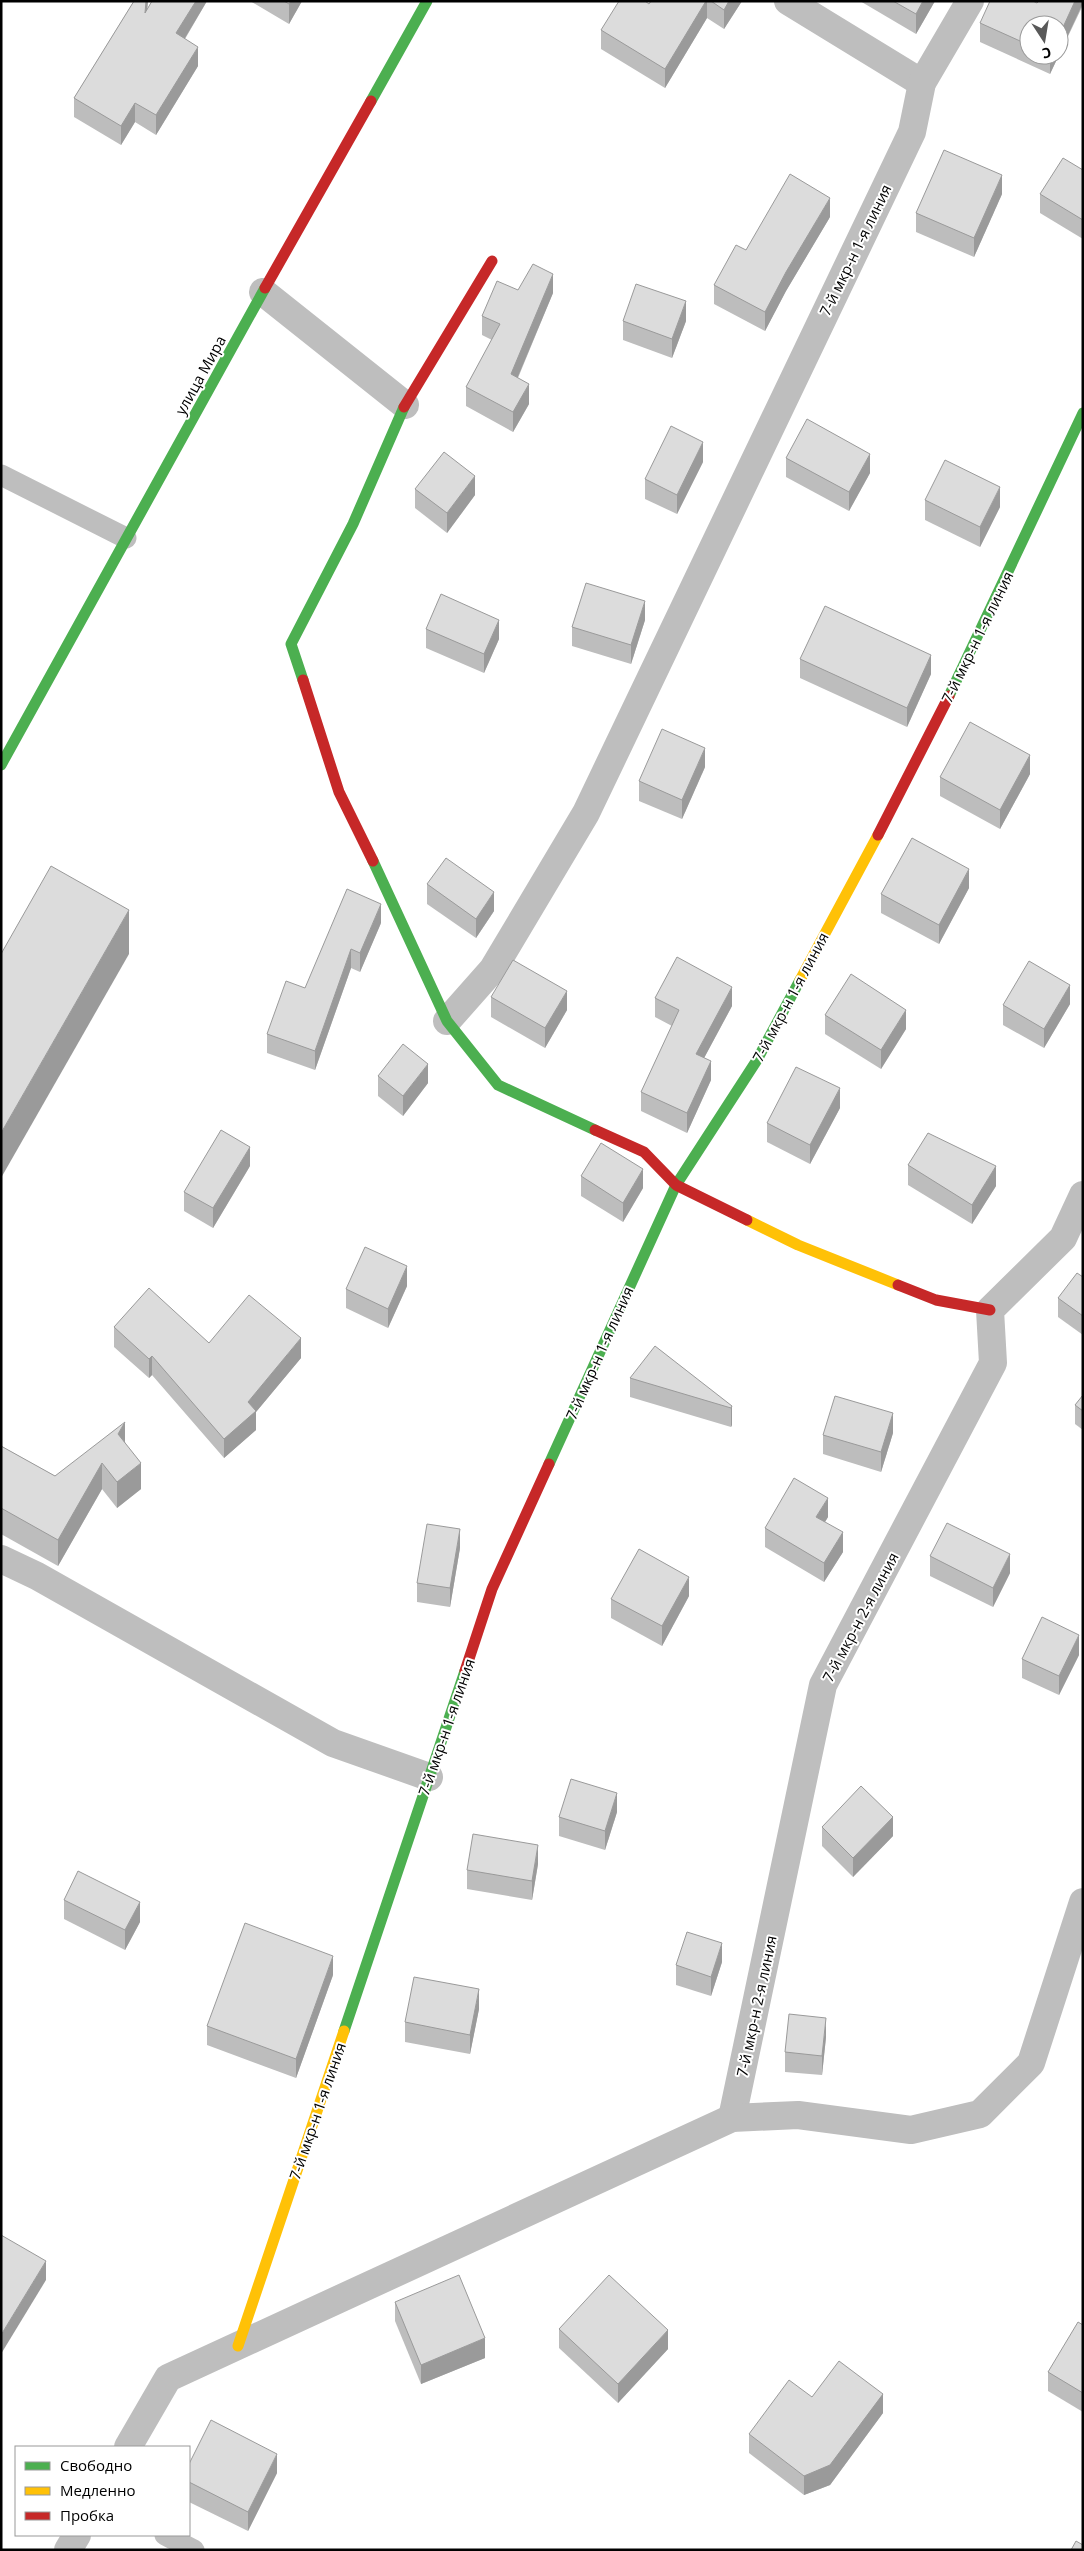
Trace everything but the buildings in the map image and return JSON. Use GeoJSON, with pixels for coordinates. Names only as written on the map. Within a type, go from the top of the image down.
{"type":"FeatureCollection","features":[{"type":"Feature","properties":{"kind":"street","name":"улица Мира"},"geometry":{"type":"LineString","coordinates":[[1,765],[263,292],[427,1]]}},
{"type":"Feature","properties":{"kind":"street"},"geometry":{"type":"LineString","coordinates":[[788,1],[922,83]]}},
{"type":"Feature","properties":{"kind":"street","name":"7-й мкр-н 1-я линия"},"geometry":{"type":"LineString","coordinates":[[446,1021],[493,969],[586,813],[912,132],[922,83],[970,1]]}},
{"type":"Feature","properties":{"kind":"street"},"geometry":{"type":"LineString","coordinates":[[492,262],[406,405],[353,524],[291,644],[339,792],[410,937],[446,1021],[498,1085],[644,1152],[676,1185],[798,1245],[936,1300],[990,1310],[1073,1242],[1083,1195]]}},
{"type":"Feature","properties":{"kind":"street"},"geometry":{"type":"LineString","coordinates":[[263,292],[406,405]]}},
{"type":"Feature","properties":{"kind":"street","name":"7-й мкр-н 1-я линия"},"geometry":{"type":"LineString","coordinates":[[238,2346],[492,1589],[676,1185],[757,1060],[910,775],[1083,413]]}},
{"type":"Feature","properties":{"kind":"street","name":"7-й мкр-н 2-я линия"},"geometry":{"type":"LineString","coordinates":[[732,2118],[824,1685],[993,1363],[990,1310]]}},
{"type":"Feature","properties":{"kind":"street"},"geometry":{"type":"LineString","coordinates":[[1,1559],[37,1576],[333,1743],[429,1777]]}},
{"type":"Feature","properties":{"kind":"street"},"geometry":{"type":"LineString","coordinates":[[129,2446],[168,2378],[732,2118],[798,2115],[911,2130],[980,2114],[1031,2063],[1083,1902]]}},
{"type":"Feature","properties":{"kind":"street"},"geometry":{"type":"LineString","coordinates":[[68,2550],[76,2536]]}},
{"type":"Feature","properties":{"kind":"lane"},"geometry":{"type":"LineString","coordinates":[[1,475],[126,538]]}},
{"type":"Feature","properties":{"kind":"lane"},"geometry":{"type":"LineString","coordinates":[[167,2536],[194,2550]]}},
{"type":"Feature","properties":{"kind":"traffic: fast"},"geometry":{"type":"LineString","coordinates":[[371,101],[427,1]]}},
{"type":"Feature","properties":{"kind":"traffic: fast"},"geometry":{"type":"LineString","coordinates":[[1,765],[265,288]]}},
{"type":"Feature","properties":{"kind":"traffic: fast"},"geometry":{"type":"LineString","coordinates":[[303,680],[291,644],[353,524],[404,407]]}},
{"type":"Feature","properties":{"kind":"traffic: fast"},"geometry":{"type":"LineString","coordinates":[[949,696],[1083,413]]}},
{"type":"Feature","properties":{"kind":"traffic: fast"},"geometry":{"type":"LineString","coordinates":[[373,861],[447,1021],[498,1085],[595,1130]]}},
{"type":"Feature","properties":{"kind":"traffic: fast"},"geometry":{"type":"LineString","coordinates":[[549,1464],[676,1185],[757,1060],[800,980]]}},
{"type":"Feature","properties":{"kind":"traffic: fast"},"geometry":{"type":"LineString","coordinates":[[344,2031],[465,1671]]}},
{"type":"Feature","properties":{"kind":"traffic: slow"},"geometry":{"type":"LineString","coordinates":[[800,980],[878,835]]}},
{"type":"Feature","properties":{"kind":"traffic: slow"},"geometry":{"type":"LineString","coordinates":[[747,1220],[798,1245],[898,1285]]}},
{"type":"Feature","properties":{"kind":"traffic: slow"},"geometry":{"type":"LineString","coordinates":[[238,2346],[344,2031]]}},
{"type":"Feature","properties":{"kind":"traffic: jam"},"geometry":{"type":"LineString","coordinates":[[265,288],[371,101]]}},
{"type":"Feature","properties":{"kind":"traffic: jam"},"geometry":{"type":"LineString","coordinates":[[404,407],[492,261]]}},
{"type":"Feature","properties":{"kind":"traffic: jam"},"geometry":{"type":"LineString","coordinates":[[303,680],[339,792],[373,861]]}},
{"type":"Feature","properties":{"kind":"traffic: jam"},"geometry":{"type":"LineString","coordinates":[[878,835],[949,696]]}},
{"type":"Feature","properties":{"kind":"traffic: jam"},"geometry":{"type":"LineString","coordinates":[[595,1130],[644,1152],[676,1185],[747,1220]]}},
{"type":"Feature","properties":{"kind":"traffic: jam"},"geometry":{"type":"LineString","coordinates":[[898,1285],[936,1300],[990,1310]]}},
{"type":"Feature","properties":{"kind":"traffic: jam"},"geometry":{"type":"LineString","coordinates":[[465,1671],[492,1589],[549,1464]]}}]}
